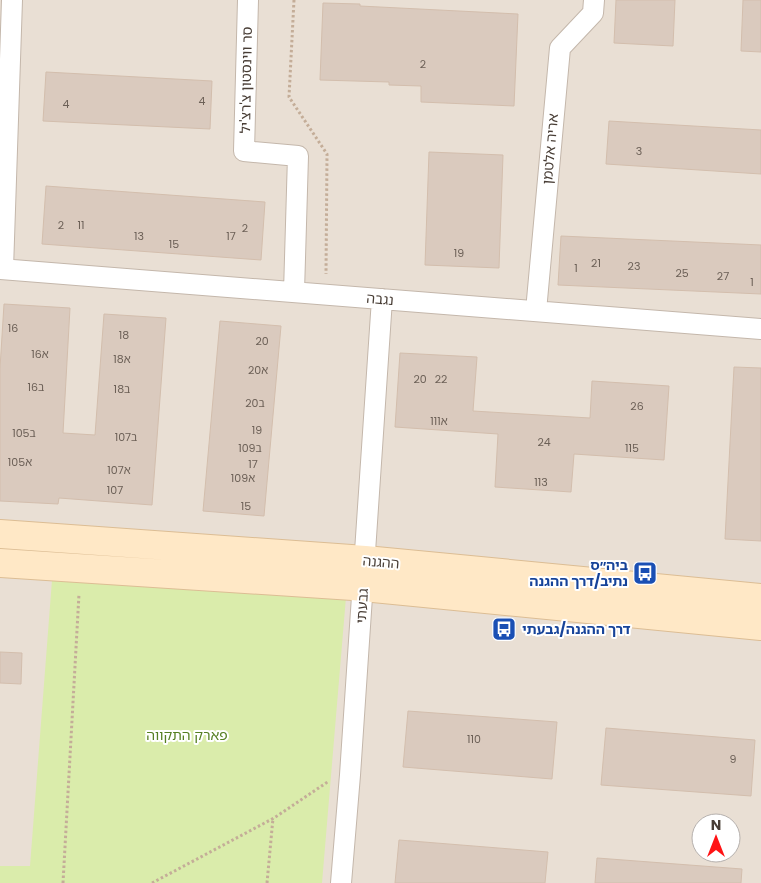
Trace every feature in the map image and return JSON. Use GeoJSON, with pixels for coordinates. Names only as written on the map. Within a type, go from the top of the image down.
{"type":"FeatureCollection","features":[{"type":"Feature","properties":{"kind":"street"},"geometry":{"type":"LineString","coordinates":[[2,269],[12,0]]}},
{"type":"Feature","properties":{"kind":"street","name":"סר ווינסטון צ'רצ'יל"},"geometry":{"type":"LineString","coordinates":[[248,0],[244,151],[298,156],[294,292]]}},
{"type":"Feature","properties":{"kind":"street","name":"אריה אלטמן"},"geometry":{"type":"LineString","coordinates":[[536,311],[560,48],[593,13],[594,0]]}},
{"type":"Feature","properties":{"kind":"street","name":"נגבה"},"geometry":{"type":"LineString","coordinates":[[2,269],[761,329]]}},
{"type":"Feature","properties":{"kind":"street","name":"גבעתי"},"geometry":{"type":"LineString","coordinates":[[341,883],[382,299]]}},
{"type":"Feature","properties":{"kind":"street","name":"ההגנה"},"geometry":{"type":"LineString","coordinates":[[0,534],[365,560],[761,598]]}},
{"type":"Feature","properties":{"kind":"street","name":"ההגנה"},"geometry":{"type":"LineString","coordinates":[[0,563],[363,587],[761,626]]}},
{"type":"Feature","properties":{"kind":"path"},"geometry":{"type":"LineString","coordinates":[[63,883],[80,568]]}},
{"type":"Feature","properties":{"kind":"path"},"geometry":{"type":"LineString","coordinates":[[152,883],[274,818],[339,775],[350,775]]}},
{"type":"Feature","properties":{"kind":"path"},"geometry":{"type":"LineString","coordinates":[[267,883],[274,818]]}},
{"type":"Feature","properties":{"kind":"shaded area"},"geometry":{"type":"Polygon","coordinates":[[[0,0],[761,0],[761,883],[0,883],[0,0]]]}},
{"type":"Feature","properties":{"kind":"green space","name":"פארק התקווה"},"geometry":{"type":"Polygon","coordinates":[[[52,580],[346,597],[322,883],[0,883],[0,866],[30,866],[52,580]]]}},
{"type":"Feature","properties":{"kind":"building"},"geometry":{"type":"Polygon","coordinates":[[[616,0],[675,0],[673,46],[614,43],[616,0]]]}},
{"type":"Feature","properties":{"kind":"building"},"geometry":{"type":"Polygon","coordinates":[[[743,0],[761,0],[761,52],[741,51],[743,0]]]}},
{"type":"Feature","properties":{"kind":"building"},"geometry":{"type":"Polygon","coordinates":[[[323,3],[518,14],[514,106],[421,102],[421,86],[389,85],[389,82],[320,80],[323,3]]]}},
{"type":"Feature","properties":{"kind":"building"},"geometry":{"type":"Polygon","coordinates":[[[46,72],[212,81],[210,129],[43,121],[46,72]]]}},
{"type":"Feature","properties":{"kind":"building"},"geometry":{"type":"Polygon","coordinates":[[[609,121],[761,130],[761,174],[606,164],[609,121]]]}},
{"type":"Feature","properties":{"kind":"building"},"geometry":{"type":"Polygon","coordinates":[[[429,152],[503,155],[499,268],[425,265],[429,152]]]}},
{"type":"Feature","properties":{"kind":"building"},"geometry":{"type":"Polygon","coordinates":[[[46,186],[265,202],[261,260],[42,244],[46,186]]]}},
{"type":"Feature","properties":{"kind":"building"},"geometry":{"type":"Polygon","coordinates":[[[561,236],[761,245],[761,294],[558,285],[561,236]]]}},
{"type":"Feature","properties":{"kind":"building"},"geometry":{"type":"Polygon","coordinates":[[[4,304],[70,308],[63,433],[95,435],[104,314],[166,318],[152,505],[59,498],[58,504],[0,501],[0,368],[4,304]]]}},
{"type":"Feature","properties":{"kind":"building"},"geometry":{"type":"Polygon","coordinates":[[[220,321],[281,326],[264,516],[203,511],[220,321]]]}},
{"type":"Feature","properties":{"kind":"building"},"geometry":{"type":"Polygon","coordinates":[[[400,353],[477,357],[473,411],[590,418],[592,381],[669,386],[664,460],[574,454],[571,492],[495,487],[498,434],[395,427],[400,353]]]}},
{"type":"Feature","properties":{"kind":"building"},"geometry":{"type":"Polygon","coordinates":[[[734,367],[761,368],[761,541],[725,539],[734,367]]]}},
{"type":"Feature","properties":{"kind":"building"},"geometry":{"type":"Polygon","coordinates":[[[0,652],[22,653],[21,684],[0,683],[0,652]]]}},
{"type":"Feature","properties":{"kind":"building"},"geometry":{"type":"Polygon","coordinates":[[[408,711],[557,722],[552,779],[403,767],[408,711]]]}},
{"type":"Feature","properties":{"kind":"building"},"geometry":{"type":"Polygon","coordinates":[[[606,728],[755,740],[751,796],[601,785],[606,728]]]}},
{"type":"Feature","properties":{"kind":"building"},"geometry":{"type":"Polygon","coordinates":[[[399,840],[548,852],[545,883],[395,883],[399,840]]]}},
{"type":"Feature","properties":{"kind":"building"},"geometry":{"type":"Polygon","coordinates":[[[597,858],[742,869],[741,883],[595,883],[597,858]]]}},
{"type":"Feature","properties":{"kind":"place","name":"ביה״ס נתיב/דרך ההגנה"},"geometry":{"type":"Point","coordinates":[645,573]}},
{"type":"Feature","properties":{"kind":"place","name":"דרך ההגנה/גבעתי"},"geometry":{"type":"Point","coordinates":[504,629]}}]}
